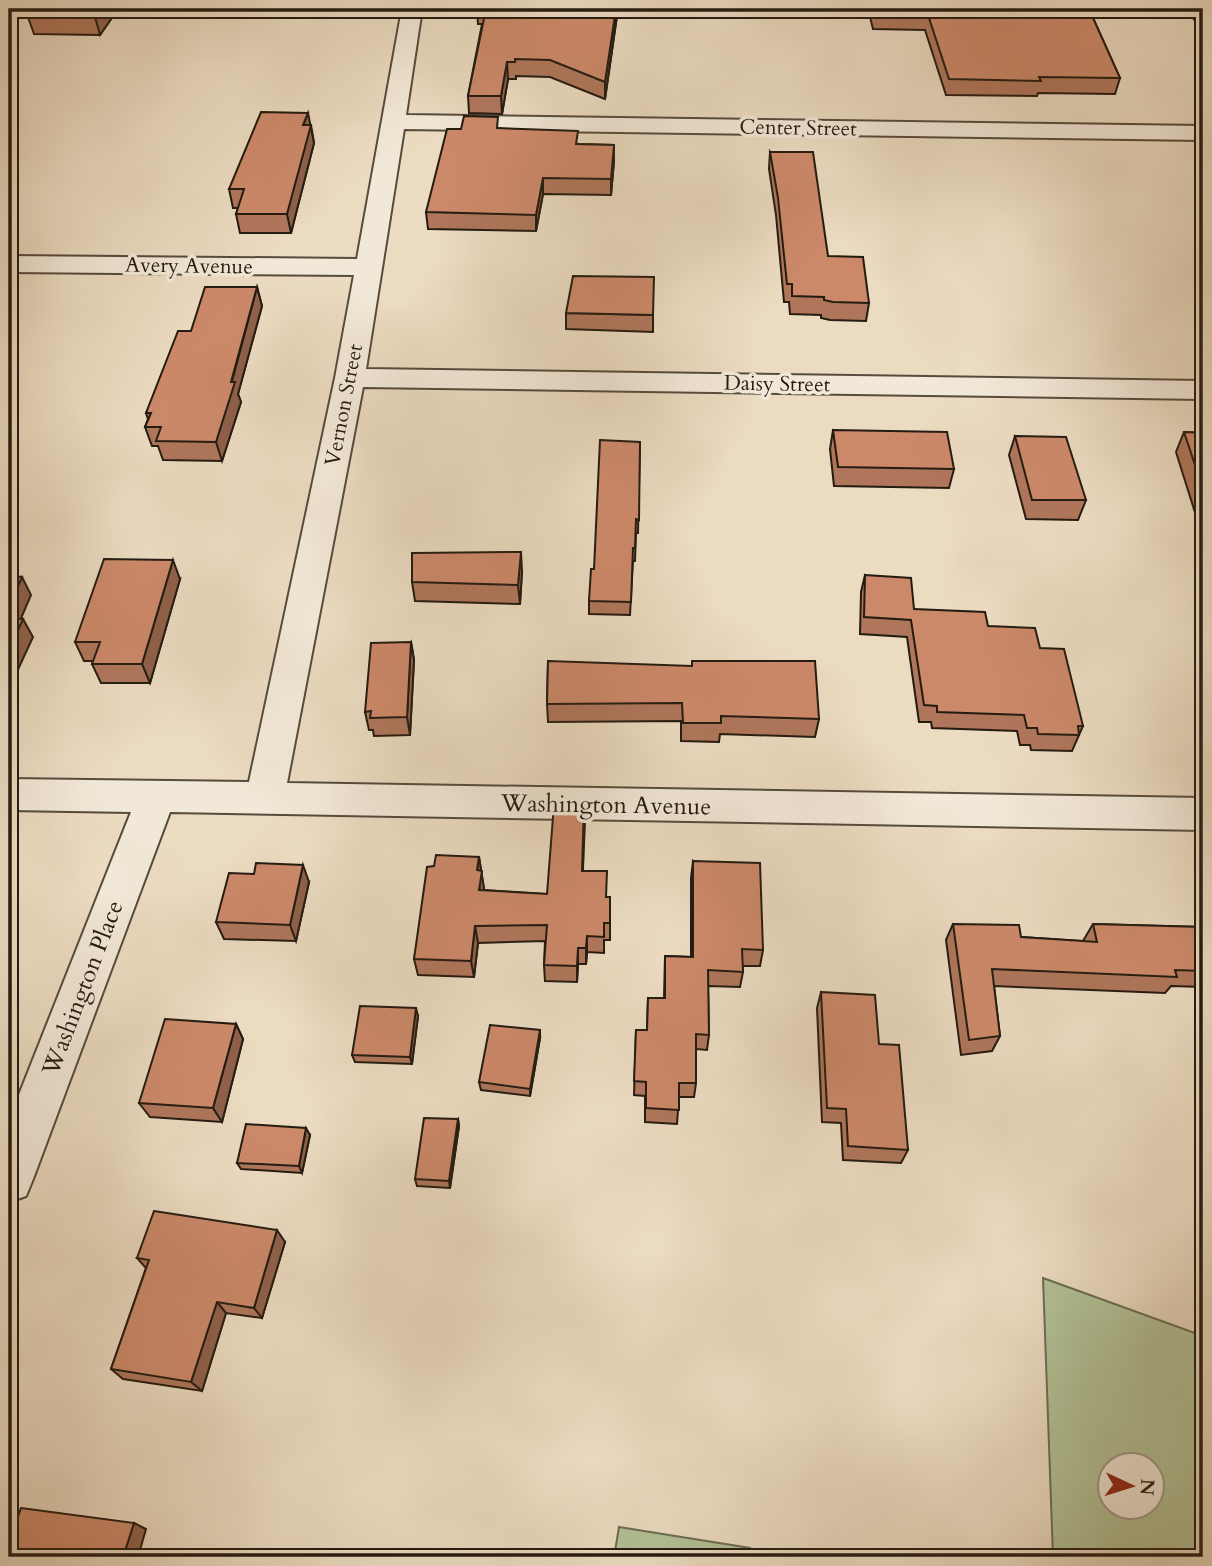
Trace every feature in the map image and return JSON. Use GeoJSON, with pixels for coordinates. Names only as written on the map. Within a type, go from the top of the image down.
{"type":"FeatureCollection","features":[{"type":"Feature","properties":{"kind":"street","name":"Vernon Street"},"geometry":{"type":"LineString","coordinates":[[265,799],[350,378],[412,9]]}},
{"type":"Feature","properties":{"kind":"street","name":"Center Street"},"geometry":{"type":"LineString","coordinates":[[392,122],[1203,133]]}},
{"type":"Feature","properties":{"kind":"street","name":"Avery Avenue"},"geometry":{"type":"LineString","coordinates":[[9,264],[370,267]]}},
{"type":"Feature","properties":{"kind":"street","name":"Daisy Street"},"geometry":{"type":"LineString","coordinates":[[350,378],[1203,390]]}},
{"type":"Feature","properties":{"kind":"street","name":"Washington Avenue"},"geometry":{"type":"LineString","coordinates":[[9,794],[1203,814]]}},
{"type":"Feature","properties":{"kind":"street","name":"Washington Place"},"geometry":{"type":"LineString","coordinates":[[9,1179],[156,797]]}},
{"type":"Feature","properties":{"kind":"green space"},"geometry":{"type":"Polygon","coordinates":[[[1043,1278],[1203,1336],[1203,1557],[1053,1557],[1043,1278]]]}},
{"type":"Feature","properties":{"kind":"green space"},"geometry":{"type":"Polygon","coordinates":[[[619,1527],[750,1548],[754,1557],[614,1557],[619,1527]]]}},
{"type":"Feature","properties":{"kind":"building"},"geometry":{"type":"Polygon","coordinates":[[[34,9],[101,9],[95,17],[28,17],[34,9]]]}},
{"type":"Feature","properties":{"kind":"building"},"geometry":{"type":"Polygon","coordinates":[[[486,9],[616,9],[605,82],[550,60],[515,59],[515,62],[507,62],[501,96],[468,96],[486,9]]]}},
{"type":"Feature","properties":{"kind":"building"},"geometry":{"type":"Polygon","coordinates":[[[874,9],[1089,9],[1120,78],[1039,77],[1041,81],[949,79],[928,15],[876,14],[874,9]]]}},
{"type":"Feature","properties":{"kind":"building"},"geometry":{"type":"Polygon","coordinates":[[[261,112],[308,113],[303,125],[311,125],[287,214],[236,214],[244,189],[229,189],[261,112]]]}},
{"type":"Feature","properties":{"kind":"building"},"geometry":{"type":"Polygon","coordinates":[[[464,116],[498,117],[497,128],[578,131],[576,144],[614,145],[611,179],[543,178],[536,215],[426,212],[447,129],[461,129],[464,116]]]}},
{"type":"Feature","properties":{"kind":"building"},"geometry":{"type":"Polygon","coordinates":[[[770,152],[813,152],[828,256],[863,257],[869,303],[833,302],[824,300],[824,297],[792,296],[792,284],[787,284],[770,152]]]}},
{"type":"Feature","properties":{"kind":"building"},"geometry":{"type":"Polygon","coordinates":[[[573,276],[654,277],[653,315],[566,313],[573,276]]]}},
{"type":"Feature","properties":{"kind":"building"},"geometry":{"type":"Polygon","coordinates":[[[205,287],[257,287],[231,382],[235,382],[216,442],[156,441],[161,427],[145,427],[151,413],[146,413],[178,331],[191,331],[205,287]]]}},
{"type":"Feature","properties":{"kind":"building"},"geometry":{"type":"Polygon","coordinates":[[[833,430],[947,432],[954,469],[838,467],[833,430]]]}},
{"type":"Feature","properties":{"kind":"building"},"geometry":{"type":"Polygon","coordinates":[[[1184,432],[1203,433],[1203,489],[1184,432]]]}},
{"type":"Feature","properties":{"kind":"building"},"geometry":{"type":"Polygon","coordinates":[[[1015,436],[1066,437],[1086,500],[1032,500],[1015,436]]]}},
{"type":"Feature","properties":{"kind":"building"},"geometry":{"type":"Polygon","coordinates":[[[600,440],[640,442],[639,520],[636,519],[633,548],[631,602],[589,601],[591,569],[594,569],[600,440]]]}},
{"type":"Feature","properties":{"kind":"building"},"geometry":{"type":"Polygon","coordinates":[[[521,552],[518,585],[412,582],[412,553],[521,552]]]}},
{"type":"Feature","properties":{"kind":"building"},"geometry":{"type":"Polygon","coordinates":[[[104,559],[173,560],[142,664],[92,664],[100,642],[75,642],[104,559]]]}},
{"type":"Feature","properties":{"kind":"building"},"geometry":{"type":"Polygon","coordinates":[[[865,575],[911,578],[914,609],[985,612],[988,626],[1035,628],[1040,648],[1064,649],[1083,726],[1078,726],[1079,735],[1038,734],[1037,728],[1027,728],[1024,715],[937,712],[937,706],[924,705],[911,620],[864,617],[865,575]]]}},
{"type":"Feature","properties":{"kind":"building"},"geometry":{"type":"Polygon","coordinates":[[[9,576],[22,577],[9,606],[9,576]]]}},
{"type":"Feature","properties":{"kind":"building"},"geometry":{"type":"Polygon","coordinates":[[[9,619],[23,619],[9,649],[9,619]]]}},
{"type":"Feature","properties":{"kind":"building"},"geometry":{"type":"Polygon","coordinates":[[[411,642],[407,717],[370,718],[371,711],[365,712],[371,643],[411,642]]]}},
{"type":"Feature","properties":{"kind":"building"},"geometry":{"type":"Polygon","coordinates":[[[548,661],[692,666],[692,661],[815,661],[819,719],[721,716],[721,723],[683,723],[682,703],[547,704],[548,661]]]}},
{"type":"Feature","properties":{"kind":"building"},"geometry":{"type":"Polygon","coordinates":[[[554,804],[584,804],[582,871],[607,871],[606,897],[610,897],[610,923],[604,923],[604,937],[587,936],[586,948],[578,948],[577,966],[544,965],[547,925],[475,926],[471,961],[414,959],[427,867],[434,866],[436,855],[479,857],[477,870],[482,871],[479,890],[547,894],[554,804]]]}},
{"type":"Feature","properties":{"kind":"building"},"geometry":{"type":"Polygon","coordinates":[[[693,861],[760,863],[763,950],[742,949],[743,972],[708,970],[709,1035],[696,1034],[696,1083],[679,1083],[679,1110],[646,1108],[646,1082],[634,1081],[636,1030],[647,1030],[648,998],[665,998],[665,956],[693,957],[693,861]]]}},
{"type":"Feature","properties":{"kind":"building"},"geometry":{"type":"Polygon","coordinates":[[[256,863],[303,865],[290,925],[216,922],[229,873],[254,874],[256,863]]]}},
{"type":"Feature","properties":{"kind":"building"},"geometry":{"type":"Polygon","coordinates":[[[953,924],[1019,925],[1021,937],[1097,942],[1093,924],[1203,927],[1203,971],[1175,970],[1177,977],[992,969],[1000,1036],[969,1040],[953,924]]]}},
{"type":"Feature","properties":{"kind":"building"},"geometry":{"type":"Polygon","coordinates":[[[821,992],[875,995],[879,1044],[899,1045],[908,1150],[848,1146],[846,1109],[827,1108],[821,992]]]}},
{"type":"Feature","properties":{"kind":"building"},"geometry":{"type":"Polygon","coordinates":[[[360,1006],[416,1008],[410,1057],[352,1055],[360,1006]]]}},
{"type":"Feature","properties":{"kind":"building"},"geometry":{"type":"Polygon","coordinates":[[[165,1019],[236,1024],[213,1108],[139,1103],[165,1019]]]}},
{"type":"Feature","properties":{"kind":"building"},"geometry":{"type":"Polygon","coordinates":[[[490,1025],[540,1030],[530,1089],[479,1082],[490,1025]]]}},
{"type":"Feature","properties":{"kind":"building"},"geometry":{"type":"Polygon","coordinates":[[[424,1118],[458,1119],[449,1181],[415,1179],[424,1118]]]}},
{"type":"Feature","properties":{"kind":"building"},"geometry":{"type":"Polygon","coordinates":[[[246,1124],[306,1128],[299,1166],[237,1163],[246,1124]]]}},
{"type":"Feature","properties":{"kind":"building"},"geometry":{"type":"Polygon","coordinates":[[[154,1211],[277,1230],[254,1308],[217,1302],[191,1382],[111,1369],[149,1260],[137,1258],[154,1211]]]}},
{"type":"Feature","properties":{"kind":"building"},"geometry":{"type":"Polygon","coordinates":[[[21,1508],[134,1523],[123,1557],[9,1557],[9,1543],[21,1508]]]}}]}
